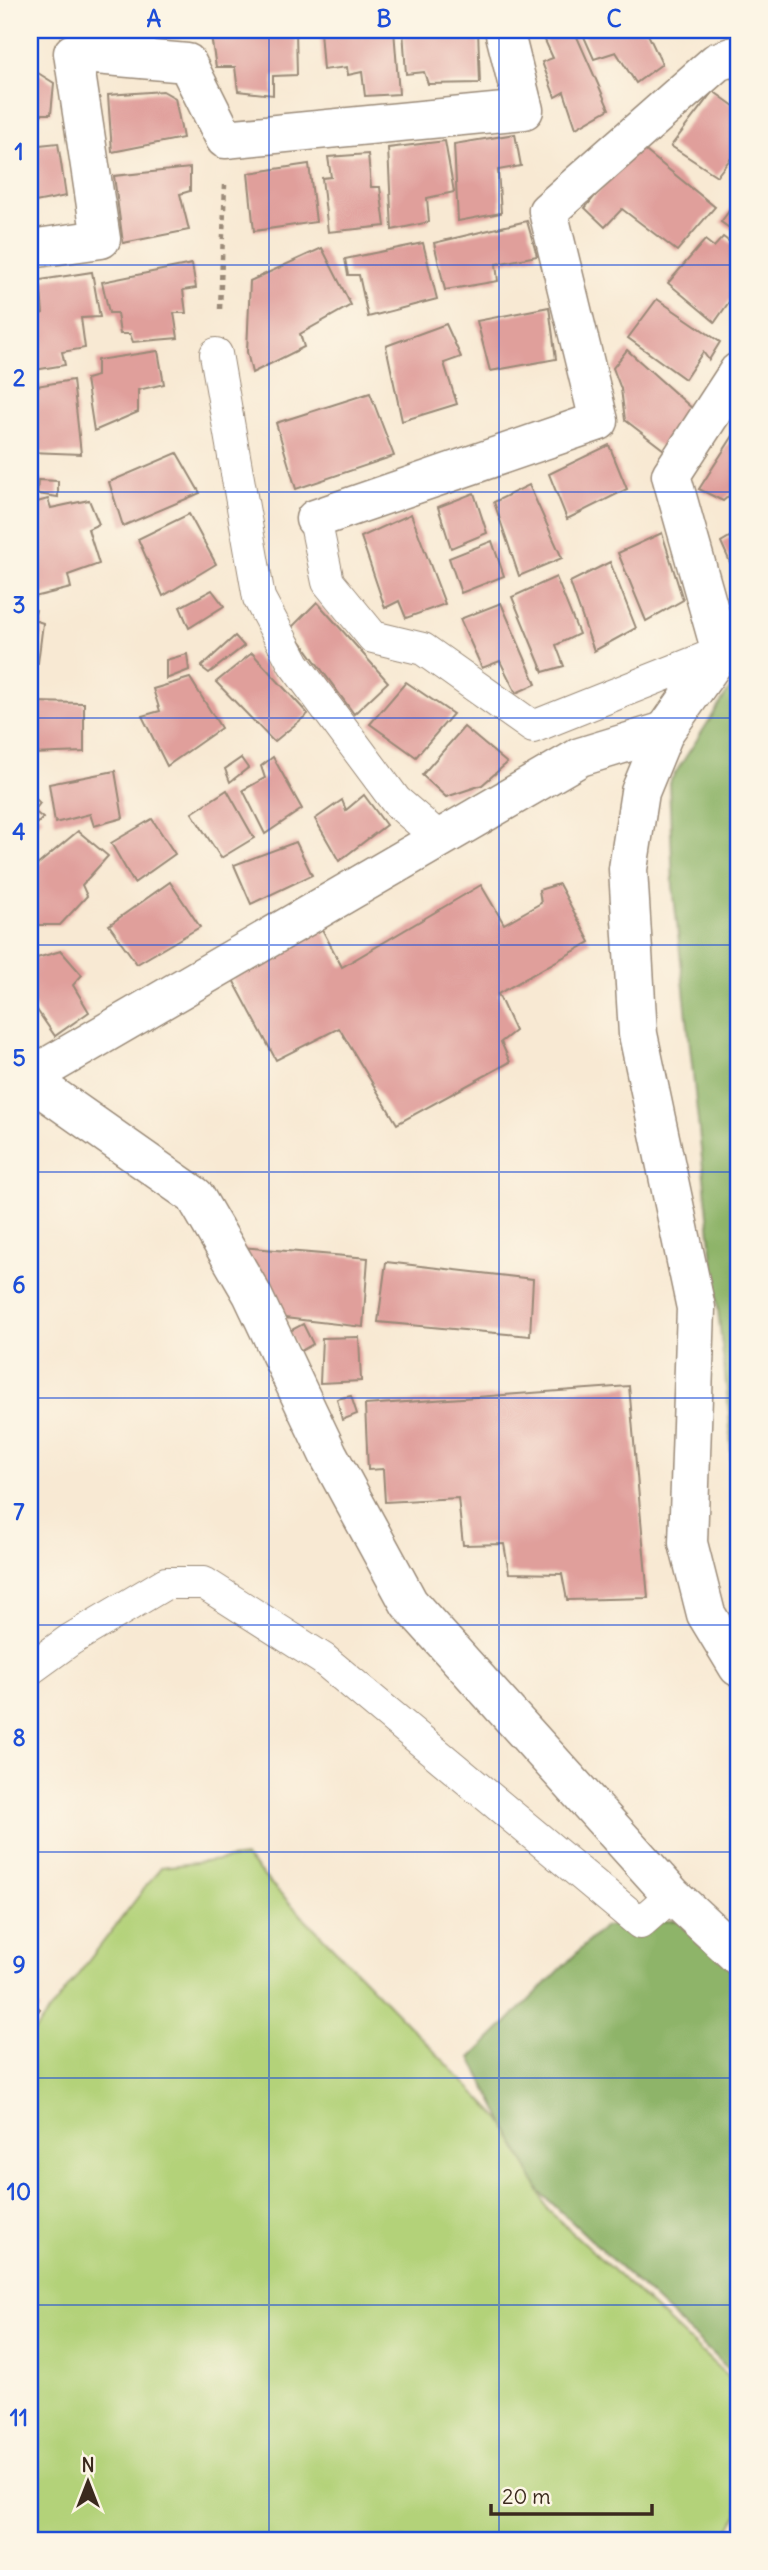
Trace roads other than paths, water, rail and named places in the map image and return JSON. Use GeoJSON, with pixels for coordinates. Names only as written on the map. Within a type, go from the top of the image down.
{"type":"FeatureCollection","features":[{"type":"Feature","properties":{"kind":"street"},"geometry":{"type":"LineString","coordinates":[[30,249],[101,239],[74,53],[180,46],[225,139],[524,110],[504,30]]}},
{"type":"Feature","properties":{"kind":"street"},"geometry":{"type":"LineString","coordinates":[[314,519],[599,421],[548,211],[717,62],[734,56],[738,61]]}},
{"type":"Feature","properties":{"kind":"street"},"geometry":{"type":"LineString","coordinates":[[738,372],[671,475],[730,648],[665,731],[640,792],[628,869],[638,1034],[696,1308],[688,1543],[706,1614],[738,1667]]}},
{"type":"Feature","properties":{"kind":"street"},"geometry":{"type":"LineString","coordinates":[[665,731],[580,758],[30,1078],[195,1196],[252,1293],[328,1454],[409,1603],[672,1895],[738,1956]]}},
{"type":"Feature","properties":{"kind":"lane"},"geometry":{"type":"LineString","coordinates":[[216,354],[259,598],[294,664],[396,801],[439,838]]}},
{"type":"Feature","properties":{"kind":"lane"},"geometry":{"type":"LineString","coordinates":[[314,519],[328,582],[373,637],[423,649],[533,727],[730,648]]}},
{"type":"Feature","properties":{"kind":"lane"},"geometry":{"type":"LineString","coordinates":[[30,1669],[70,1640],[166,1583],[204,1583],[323,1659],[640,1923],[672,1895]]}}]}
